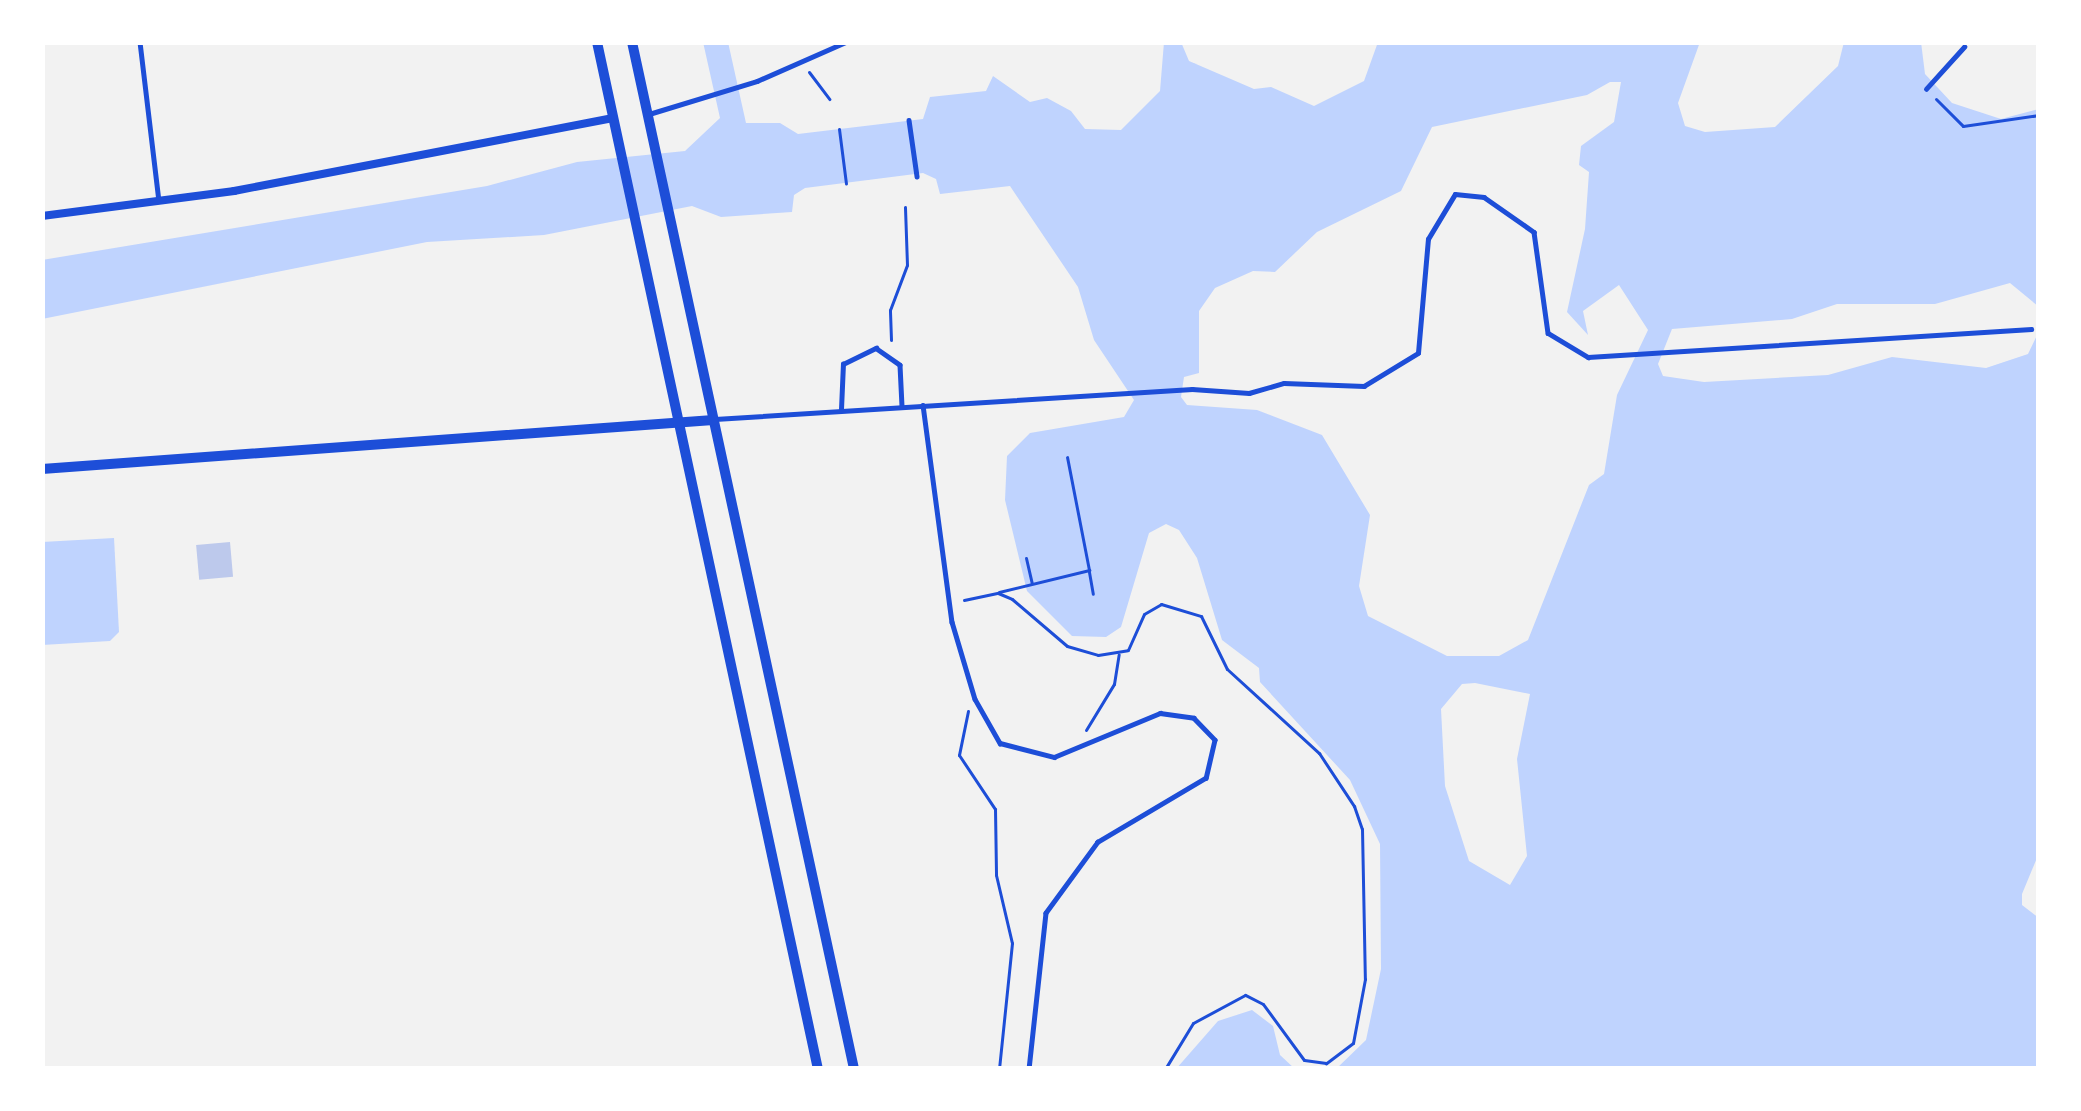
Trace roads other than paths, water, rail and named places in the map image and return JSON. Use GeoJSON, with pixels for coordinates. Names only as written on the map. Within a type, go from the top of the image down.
{"type":"FeatureCollection","features":[{"type":"Feature","properties":{"kind":"street"},"geometry":{"type":"LineString","coordinates":[[597,42],[818,1069]]}},
{"type":"Feature","properties":{"kind":"street"},"geometry":{"type":"LineString","coordinates":[[632,42],[854,1069]]}},
{"type":"Feature","properties":{"kind":"street"},"geometry":{"type":"LineString","coordinates":[[42,216],[159,201],[613,118]]}},
{"type":"Feature","properties":{"kind":"street"},"geometry":{"type":"LineString","coordinates":[[42,470],[713,419]]}},
{"type":"Feature","properties":{"kind":"lane"},"geometry":{"type":"LineString","coordinates":[[140,42],[159,201]]}},
{"type":"Feature","properties":{"kind":"lane"},"geometry":{"type":"LineString","coordinates":[[648,115],[757,82],[846,42]]}},
{"type":"Feature","properties":{"kind":"lane"},"geometry":{"type":"LineString","coordinates":[[1926,89],[1964,47]]}},
{"type":"Feature","properties":{"kind":"lane"},"geometry":{"type":"LineString","coordinates":[[909,120],[917,176]]}},
{"type":"Feature","properties":{"kind":"lane"},"geometry":{"type":"LineString","coordinates":[[713,419],[1192,388],[1249,393],[1300,382],[1350,389],[1410,363],[1424,327],[1428,239],[1455,194],[1484,197],[1534,232],[1542,246],[1543,319],[1561,346],[1588,357],[2031,329]]}},
{"type":"Feature","properties":{"kind":"lane"},"geometry":{"type":"LineString","coordinates":[[842,411],[836,385],[843,364],[862,350],[889,354],[903,378],[902,406]]}},
{"type":"Feature","properties":{"kind":"lane"},"geometry":{"type":"LineString","coordinates":[[923,405],[948,604],[975,699],[1000,743],[1014,752],[1054,757],[1160,713],[1194,718],[1215,740],[1206,778],[1098,842],[1046,913],[1029,1069]]}},
{"type":"Feature","properties":{"kind":"water"},"geometry":{"type":"Polygon","coordinates":[[[703,42],[728,42],[746,123],[780,123],[798,134],[923,119],[930,97],[986,91],[993,76],[1030,102],[1047,98],[1071,111],[1085,129],[1121,130],[1160,91],[1164,42],[1181,42],[1189,61],[1254,89],[1271,87],[1314,106],[1364,81],[1378,42],[1700,42],[1678,103],[1685,126],[1705,132],[1775,127],[1838,66],[1844,42],[1921,42],[1925,74],[1952,103],[2001,119],[2039,109],[2039,307],[2010,283],[1935,304],[1837,304],[1792,319],[1672,329],[1658,364],[1663,376],[1704,382],[1828,375],[1892,357],[1986,368],[2028,354],[2039,331],[2039,853],[2022,905],[2039,918],[2039,1069],[1336,1069],[1366,1040],[1381,969],[1380,844],[1350,780],[1260,682],[1259,668],[1222,640],[1197,558],[1179,530],[1166,524],[1149,533],[1121,627],[1106,637],[1072,636],[1027,591],[1005,500],[1007,456],[1030,433],[1124,417],[1134,400],[1094,340],[1078,287],[1010,186],[940,194],[936,179],[923,173],[805,188],[794,195],[792,212],[721,217],[692,206],[544,235],[427,242],[42,319],[42,260],[487,186],[577,162],[685,151],[720,118],[703,42]],[[1610,82],[1587,95],[1432,127],[1401,191],[1317,232],[1275,272],[1253,271],[1215,288],[1199,311],[1199,373],[1184,377],[1181,397],[1187,405],[1257,410],[1322,435],[1370,515],[1359,586],[1368,616],[1447,656],[1499,656],[1528,640],[1589,485],[1604,474],[1617,395],[1648,330],[1619,285],[1583,311],[1588,335],[1567,312],[1585,229],[1589,172],[1579,165],[1581,146],[1614,122],[1621,82],[1610,82]],[[1462,684],[1441,709],[1445,786],[1469,861],[1510,885],[1527,856],[1517,759],[1530,694],[1462,684]]]}},
{"type":"Feature","properties":{"kind":"water"},"geometry":{"type":"Polygon","coordinates":[[[114,538],[119,632],[110,641],[42,645],[42,542],[114,538]]]}},
{"type":"Feature","properties":{"kind":"water"},"geometry":{"type":"Polygon","coordinates":[[[1252,1010],[1273,1026],[1280,1055],[1295,1069],[1176,1069],[1218,1021],[1252,1010]]]}}]}
